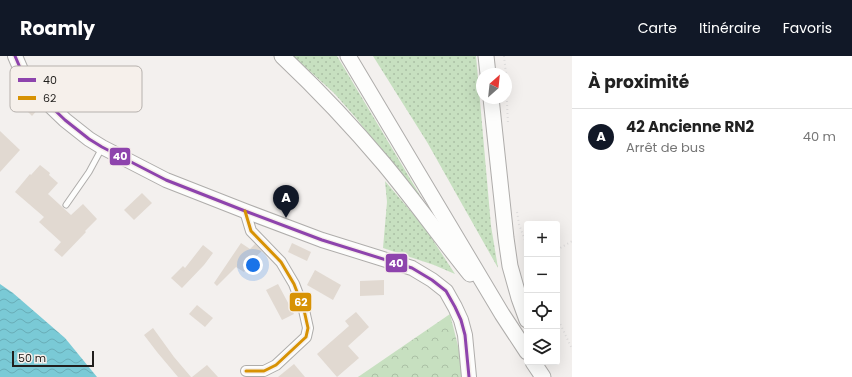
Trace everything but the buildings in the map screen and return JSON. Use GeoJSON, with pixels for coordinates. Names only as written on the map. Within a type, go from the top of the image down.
{"type":"FeatureCollection","features":[{"type":"Feature","properties":{"kind":"main road"},"geometry":{"type":"LineString","coordinates":[[15,56],[19,66]]}},
{"type":"Feature","properties":{"kind":"main road"},"geometry":{"type":"LineString","coordinates":[[282,56],[332,105],[384,164],[502,314]]}},
{"type":"Feature","properties":{"kind":"main road"},"geometry":{"type":"LineString","coordinates":[[348,56],[502,314],[524,347]]}},
{"type":"Feature","properties":{"kind":"main road"},"geometry":{"type":"LineString","coordinates":[[486,56],[487,68]]}},
{"type":"Feature","properties":{"kind":"main road"},"geometry":{"type":"LineString","coordinates":[[492,104],[510,266],[524,311]]}},
{"type":"Feature","properties":{"kind":"main road"},"geometry":{"type":"LineString","coordinates":[[57,112],[89,139],[166,180],[245,212],[322,240],[412,268],[432,280],[446,291],[461,320],[465,335],[469,377]]}},
{"type":"Feature","properties":{"kind":"main road"},"geometry":{"type":"LineString","coordinates":[[535,365],[543,377]]}},
{"type":"Feature","properties":{"kind":"main road"},"geometry":{"type":"LineString","coordinates":[[544,365],[548,377]]}},
{"type":"Feature","properties":{"kind":"street"},"geometry":{"type":"LineString","coordinates":[[245,212],[251,231],[281,262],[294,284],[304,310],[308,328],[306,338],[276,365],[264,371],[246,371]]}},
{"type":"Feature","properties":{"kind":"lane"},"geometry":{"type":"LineString","coordinates":[[66,204],[89,172],[102,147]]}},
{"type":"Feature","properties":{"kind":"path"},"geometry":{"type":"LineString","coordinates":[[504,56],[505,68]]}},
{"type":"Feature","properties":{"kind":"path"},"geometry":{"type":"LineString","coordinates":[[507,104],[508,127]]}},
{"type":"Feature","properties":{"kind":"path"},"geometry":{"type":"LineString","coordinates":[[517,209],[519,224],[524,238]]}},
{"type":"Feature","properties":{"kind":"path"},"geometry":{"type":"LineString","coordinates":[[560,248],[572,241]]}},
{"type":"Feature","properties":{"kind":"path"},"geometry":{"type":"LineString","coordinates":[[560,323],[572,348]]}},
{"type":"Feature","properties":{"kind":"green space"},"geometry":{"type":"Polygon","coordinates":[[[293,56],[337,56],[433,217],[356,118],[334,93],[293,56]]]}},
{"type":"Feature","properties":{"kind":"green space"},"geometry":{"type":"Polygon","coordinates":[[[373,56],[476,56],[476,104],[480,104],[491,226],[498,268],[427,142],[373,56]]]}},
{"type":"Feature","properties":{"kind":"green space"},"geometry":{"type":"Polygon","coordinates":[[[385,181],[425,228],[455,274],[434,265],[383,248],[387,202],[385,181]]]}},
{"type":"Feature","properties":{"kind":"green space"},"geometry":{"type":"Polygon","coordinates":[[[450,314],[460,354],[462,377],[358,377],[450,314]]]}},
{"type":"Feature","properties":{"kind":"water"},"geometry":{"type":"Polygon","coordinates":[[[0,284],[13,293],[65,338],[97,377],[0,377],[0,284]]]}},
{"type":"Feature","properties":{"kind":"transit line","name":"40"},"geometry":{"type":"LineString","coordinates":[[15,56],[19,66]]}},
{"type":"Feature","properties":{"kind":"transit line","name":"40"},"geometry":{"type":"LineString","coordinates":[[57,112],[89,139],[166,180],[322,240],[412,268],[432,280],[446,291],[461,320],[465,335],[469,377]]}},
{"type":"Feature","properties":{"kind":"transit line","name":"62"},"geometry":{"type":"LineString","coordinates":[[245,211],[251,231],[281,262],[294,284],[304,310],[308,328],[306,337],[276,365],[264,371],[246,371]]}},
{"type":"Feature","properties":{"kind":"place","name":"42 Ancienne RN2"},"geometry":{"type":"Point","coordinates":[286,218]}}]}
